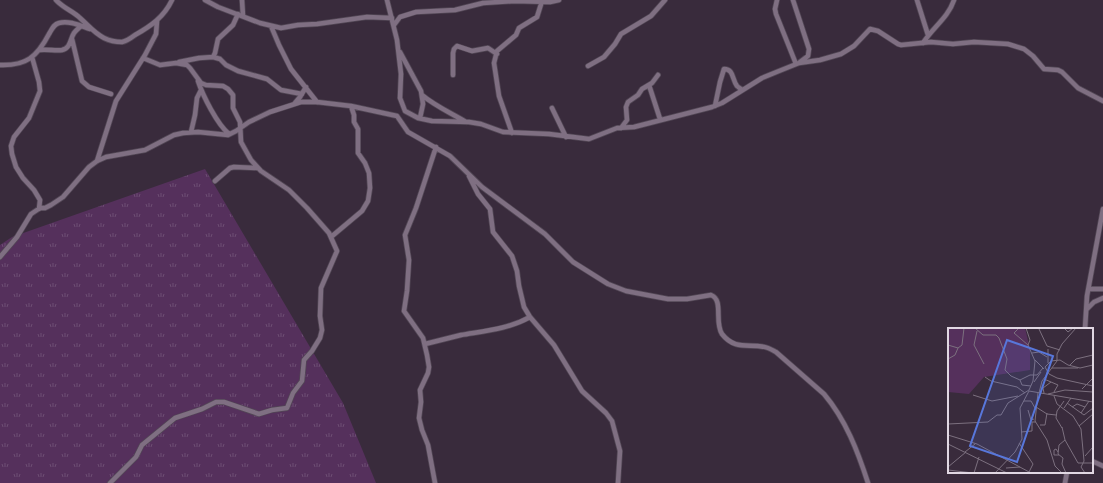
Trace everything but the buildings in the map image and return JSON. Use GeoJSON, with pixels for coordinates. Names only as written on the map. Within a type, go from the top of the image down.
{"type":"FeatureCollection","features":[{"type":"Feature","properties":{"kind":"street"},"geometry":{"type":"LineString","coordinates":[[56,0],[63,7],[81,18],[91,29],[104,38],[122,42],[144,31],[157,22],[168,8],[172,0]]}},
{"type":"Feature","properties":{"kind":"street"},"geometry":{"type":"LineString","coordinates":[[205,0],[218,7],[271,26],[281,28],[367,17],[392,18]]}},
{"type":"Feature","properties":{"kind":"street"},"geometry":{"type":"LineString","coordinates":[[214,57],[218,39],[233,25],[240,15],[242,0]]}},
{"type":"Feature","properties":{"kind":"street"},"geometry":{"type":"LineString","coordinates":[[387,0],[394,24],[398,48],[401,74],[401,102],[405,111],[420,118],[446,122],[467,122],[480,124],[498,132],[549,134],[589,139],[614,129],[634,127],[660,119],[691,113],[715,106],[762,78],[798,64],[841,54],[854,46],[870,29],[878,31],[898,44],[906,45],[923,43],[953,44],[974,42],[1008,44],[1020,47],[1033,56],[1044,69],[1058,70],[1062,72],[1078,88],[1103,101]]}},
{"type":"Feature","properties":{"kind":"street"},"geometry":{"type":"LineString","coordinates":[[394,24],[400,17],[416,12],[455,10],[483,3],[526,1],[550,2],[559,0]]}},
{"type":"Feature","properties":{"kind":"street"},"geometry":{"type":"LineString","coordinates":[[588,66],[604,57],[621,34],[651,16],[665,0]]}},
{"type":"Feature","properties":{"kind":"street"},"geometry":{"type":"LineString","coordinates":[[777,0],[775,6],[776,14],[798,64]]}},
{"type":"Feature","properties":{"kind":"street"},"geometry":{"type":"LineString","coordinates":[[793,0],[809,50],[808,56],[798,64]]}},
{"type":"Feature","properties":{"kind":"street"},"geometry":{"type":"LineString","coordinates":[[917,0],[928,36]]}},
{"type":"Feature","properties":{"kind":"street"},"geometry":{"type":"LineString","coordinates":[[923,43],[947,15],[954,0]]}},
{"type":"Feature","properties":{"kind":"street"},"geometry":{"type":"LineString","coordinates":[[512,133],[499,96],[494,63],[499,49],[516,35],[520,27],[537,17],[542,1]]}},
{"type":"Feature","properties":{"kind":"street"},"geometry":{"type":"LineString","coordinates":[[0,65],[21,64],[32,57],[39,50],[56,24],[63,22],[91,29]]}},
{"type":"Feature","properties":{"kind":"street"},"geometry":{"type":"LineString","coordinates":[[97,161],[116,101],[156,34],[157,22]]}},
{"type":"Feature","properties":{"kind":"street"},"geometry":{"type":"LineString","coordinates":[[39,50],[62,50],[66,48],[70,44],[74,33],[81,26]]}},
{"type":"Feature","properties":{"kind":"street"},"geometry":{"type":"LineString","coordinates":[[271,26],[291,69],[317,102]]}},
{"type":"Feature","properties":{"kind":"street"},"geometry":{"type":"LineString","coordinates":[[72,39],[82,81],[89,86],[111,94]]}},
{"type":"Feature","properties":{"kind":"street"},"geometry":{"type":"LineString","coordinates":[[453,75],[452,64],[455,47],[460,46],[472,51],[488,48],[497,54]]}},
{"type":"Feature","properties":{"kind":"street"},"geometry":{"type":"LineString","coordinates":[[398,48],[422,95],[423,104],[420,118]]}},
{"type":"Feature","properties":{"kind":"street"},"geometry":{"type":"LineString","coordinates":[[32,57],[40,91],[29,118],[14,137],[11,146],[16,167],[40,200],[39,209]]}},
{"type":"Feature","properties":{"kind":"street"},"geometry":{"type":"LineString","coordinates":[[143,58],[160,64],[214,57],[220,59],[226,65],[238,71],[266,79],[281,90],[302,94]]}},
{"type":"Feature","properties":{"kind":"street"},"geometry":{"type":"LineString","coordinates":[[176,63],[187,65],[190,68],[220,124],[229,134]]}},
{"type":"Feature","properties":{"kind":"street"},"geometry":{"type":"LineString","coordinates":[[715,106],[724,69],[729,70],[737,86],[742,90]]}},
{"type":"Feature","properties":{"kind":"street"},"geometry":{"type":"LineString","coordinates":[[621,128],[627,120],[626,105],[658,75]]}},
{"type":"Feature","properties":{"kind":"street"},"geometry":{"type":"LineString","coordinates":[[110,483],[136,457],[144,443],[177,417],[219,401],[257,414],[287,408],[293,393],[302,381],[304,360],[316,346],[322,332],[320,313],[321,288],[337,251],[331,237],[326,229],[294,194],[257,168],[251,160],[240,138],[240,122],[233,108],[233,95],[231,92],[225,87],[206,85],[197,79]]}},
{"type":"Feature","properties":{"kind":"street"},"geometry":{"type":"LineString","coordinates":[[649,84],[660,119]]}},
{"type":"Feature","properties":{"kind":"street"},"geometry":{"type":"LineString","coordinates":[[295,103],[306,87]]}},
{"type":"Feature","properties":{"kind":"street"},"geometry":{"type":"LineString","coordinates":[[191,132],[195,115],[196,98],[201,90]]}},
{"type":"Feature","properties":{"kind":"street"},"geometry":{"type":"LineString","coordinates":[[422,95],[432,103],[467,122]]}},
{"type":"Feature","properties":{"kind":"street"},"geometry":{"type":"LineString","coordinates":[[0,257],[17,237],[31,214],[39,209],[51,205],[63,197],[97,161],[115,155],[139,151],[174,135],[191,132],[221,135],[229,134],[270,112],[295,103],[317,102],[351,106],[397,116],[408,132],[450,156],[486,190],[545,234],[581,268],[608,284],[626,291],[668,299],[687,300],[713,295],[717,299],[718,303],[719,328],[728,340],[741,346],[768,348],[776,352],[824,394],[840,416],[852,439],[868,483]]}},
{"type":"Feature","properties":{"kind":"street"},"geometry":{"type":"LineString","coordinates":[[331,237],[362,211],[368,201],[370,188],[369,173],[365,163],[358,153],[358,129],[353,122],[354,115],[351,106]]}},
{"type":"Feature","properties":{"kind":"street"},"geometry":{"type":"LineString","coordinates":[[552,108],[566,137]]}},
{"type":"Feature","properties":{"kind":"street"},"geometry":{"type":"LineString","coordinates":[[435,483],[427,441],[419,418],[421,402],[420,390],[426,380],[429,367],[425,344],[423,338],[404,311],[409,270],[409,260],[405,238],[436,147]]}},
{"type":"Feature","properties":{"kind":"street"},"geometry":{"type":"LineString","coordinates":[[215,181],[230,168],[257,168]]}},
{"type":"Feature","properties":{"kind":"street"},"geometry":{"type":"LineString","coordinates":[[467,173],[478,194],[490,209],[493,232],[512,256],[517,271],[524,308],[554,345],[582,391],[606,413],[612,421],[620,450],[618,483]]}},
{"type":"Feature","properties":{"kind":"street"},"geometry":{"type":"LineString","coordinates":[[1085,328],[1089,289],[1103,209]]}},
{"type":"Feature","properties":{"kind":"street"},"geometry":{"type":"LineString","coordinates":[[1097,243],[1103,240]]}},
{"type":"Feature","properties":{"kind":"street"},"geometry":{"type":"LineString","coordinates":[[1089,289],[1103,289]]}},
{"type":"Feature","properties":{"kind":"street"},"geometry":{"type":"LineString","coordinates":[[1087,309],[1094,302],[1103,298]]}},
{"type":"Feature","properties":{"kind":"street"},"geometry":{"type":"LineString","coordinates":[[425,344],[461,335],[508,327],[523,322],[530,317]]}},
{"type":"Feature","properties":{"kind":"street"},"geometry":{"type":"LineString","coordinates":[[1093,461],[1103,466]]}},
{"type":"Feature","properties":{"kind":"street"},"geometry":{"type":"LineString","coordinates":[[1065,483],[1067,473]]}},
{"type":"Feature","properties":{"kind":"green space"},"geometry":{"type":"Polygon","coordinates":[[[205,169],[343,403],[376,483],[0,483],[0,245],[12,237],[205,169]]]}}]}
